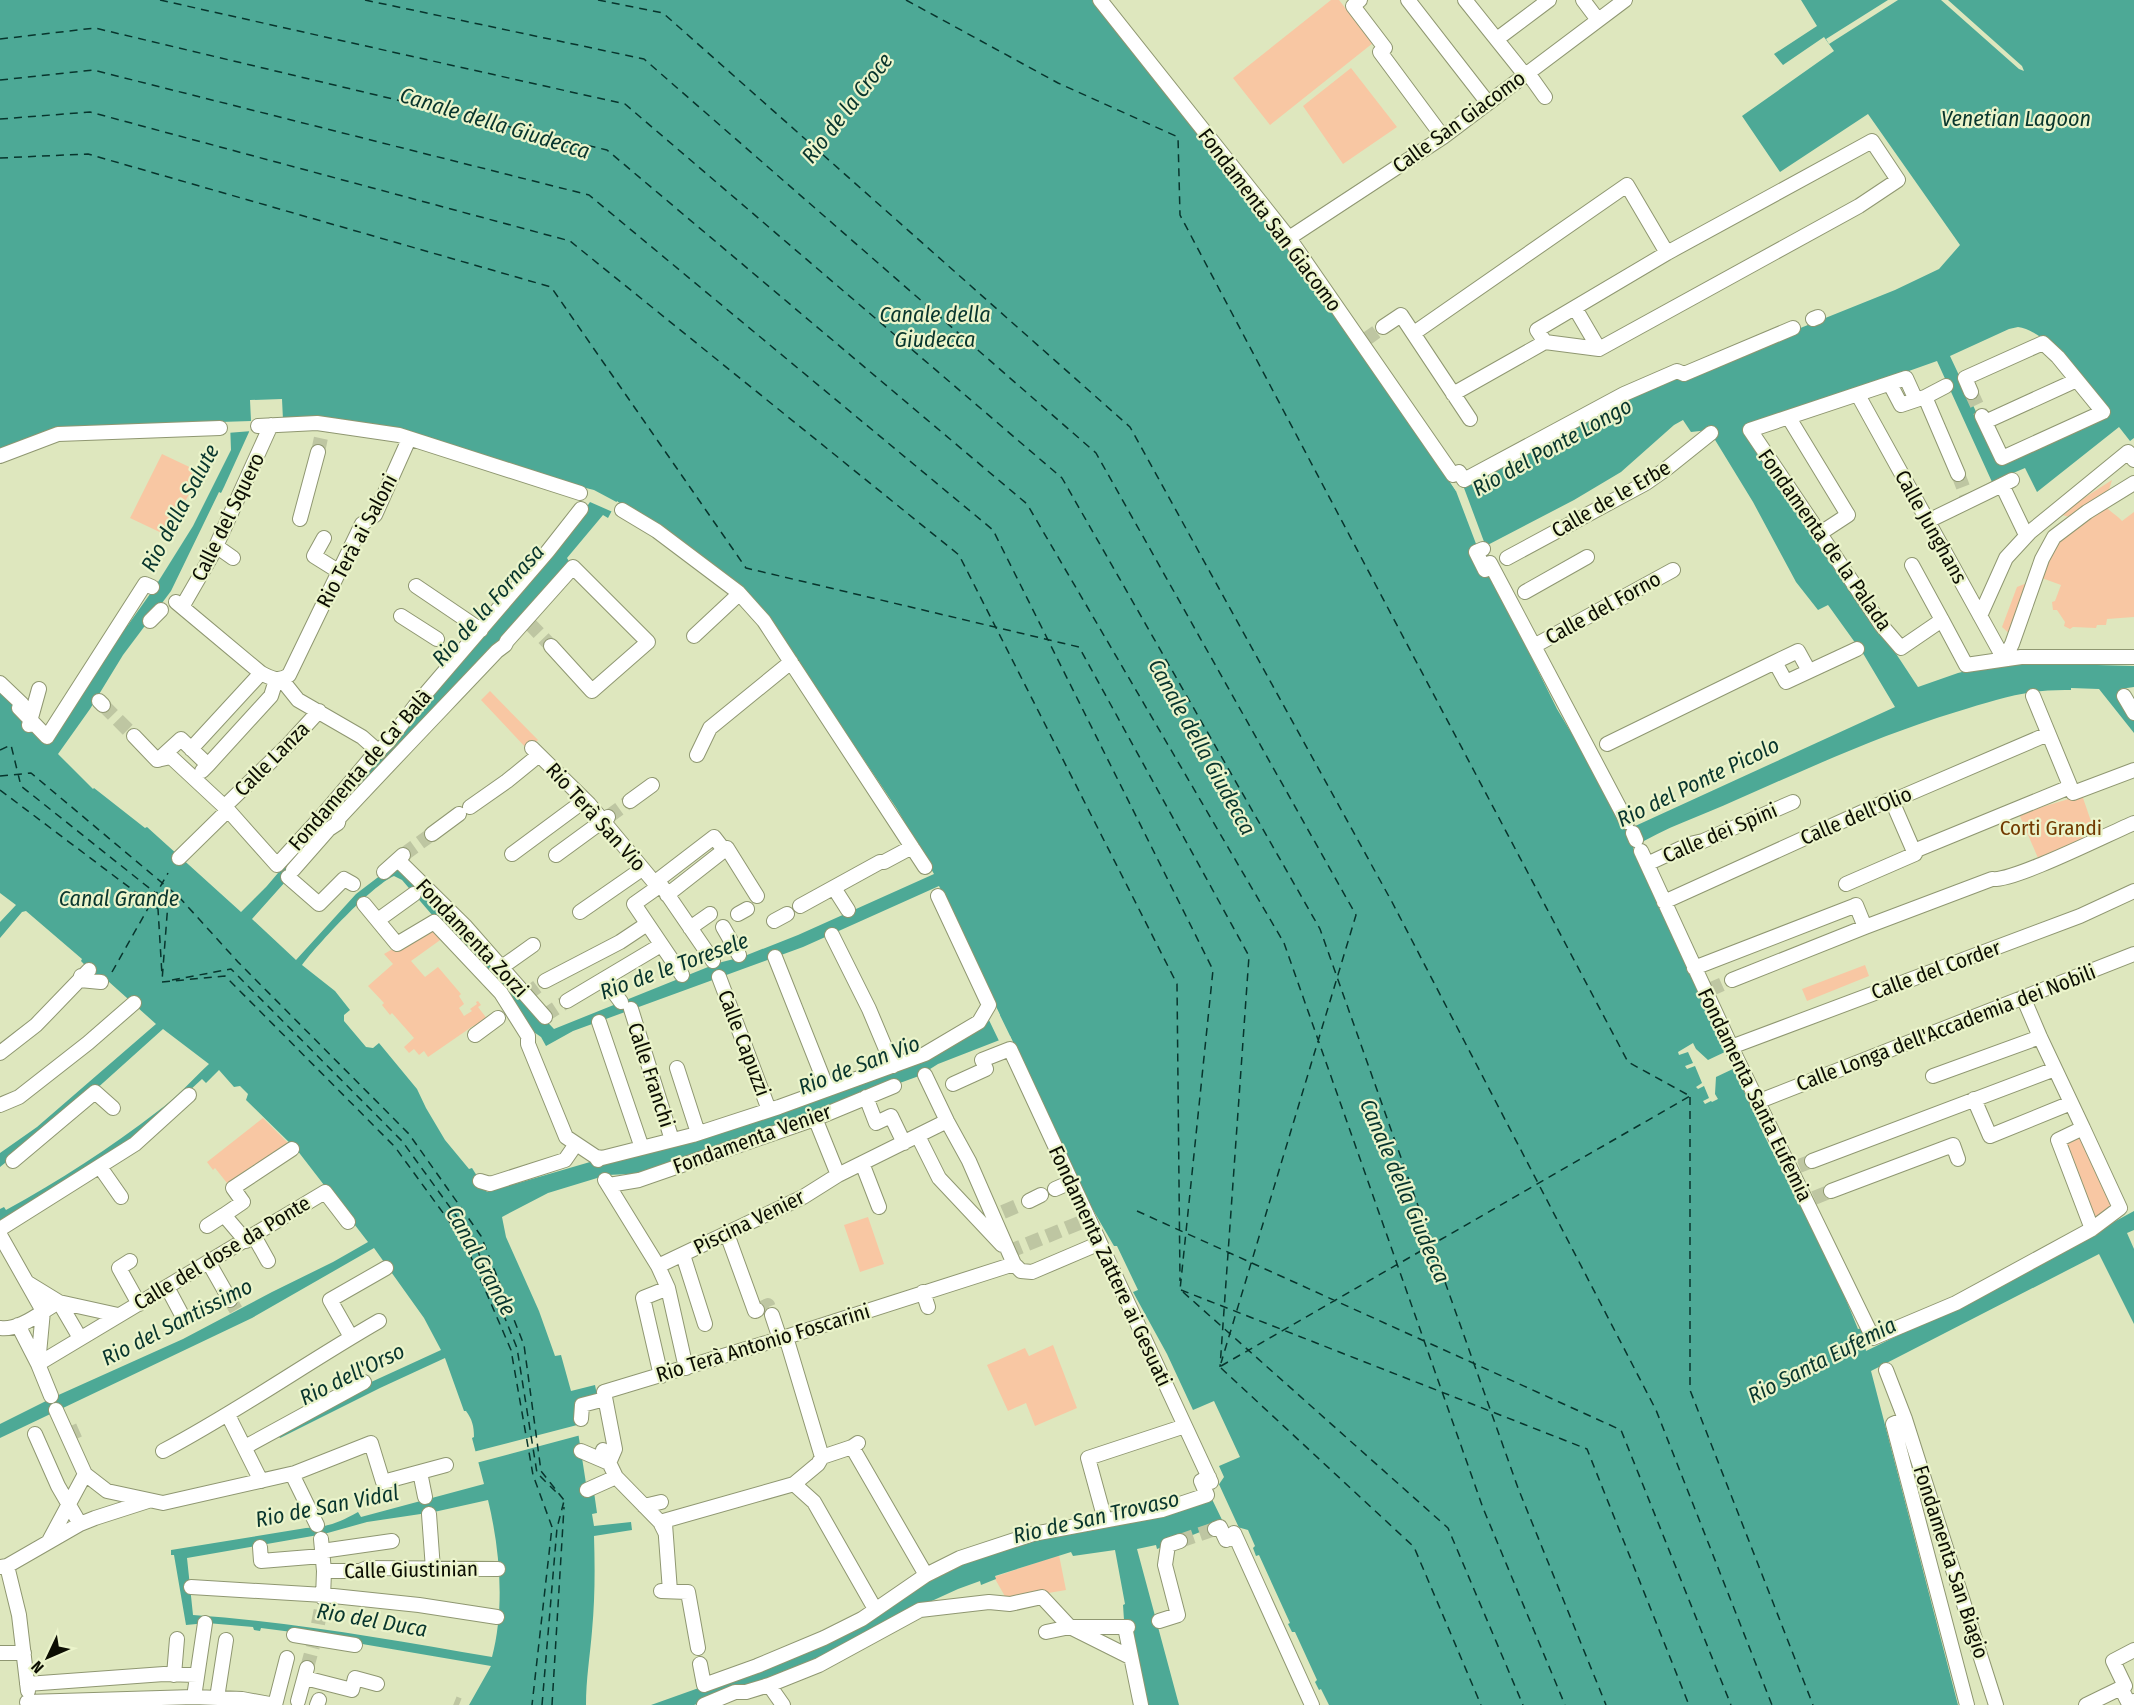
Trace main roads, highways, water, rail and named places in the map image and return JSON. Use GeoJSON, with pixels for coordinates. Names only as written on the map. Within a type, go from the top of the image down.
{"type":"FeatureCollection","features":[{"type":"Feature","properties":{"kind":"water","name":"Canale della Giudecca"},"geometry":{"type":"Polygon","coordinates":[[[0,0],[1094,0],[1287,245],[1456,491],[1468,486],[1467,482],[1626,398],[1895,290],[1939,269],[1960,245],[1868,114],[1780,172],[1742,116],[1834,51],[1824,37],[1783,65],[1774,54],[1817,26],[1801,0],[2134,0],[2134,438],[2130,441],[2119,427],[2037,492],[2025,468],[1992,482],[1937,361],[1757,425],[1746,426],[1918,687],[1958,673],[1994,664],[2134,666],[2134,687],[2120,689],[2134,716],[2134,733],[2099,689],[2071,688],[2071,690],[2040,691],[2012,696],[1928,721],[1872,742],[1670,828],[1633,848],[1765,1137],[1833,1268],[1858,1329],[1862,1328],[1866,1336],[1863,1338],[1866,1351],[1973,1299],[2134,1211],[2134,1230],[2127,1233],[2134,1249],[2134,1324],[2099,1254],[1871,1371],[1958,1705],[1329,1705],[1315,1682],[1317,1680],[1295,1632],[1292,1632],[1288,1624],[1290,1623],[1259,1555],[1256,1556],[1253,1548],[1255,1546],[1248,1530],[1223,1523],[1157,1549],[1156,1545],[1137,1549],[1179,1705],[1144,1705],[1124,1620],[1123,1605],[1125,1604],[1115,1550],[1073,1556],[1071,1552],[995,1576],[996,1579],[981,1585],[980,1581],[958,1589],[912,1610],[817,1662],[694,1705],[651,1705],[766,1664],[965,1562],[1032,1537],[1211,1496],[1224,1477],[1219,1466],[1240,1457],[1214,1401],[1193,1410],[1167,1354],[1133,1292],[1138,1290],[1117,1246],[1114,1246],[1082,1191],[1010,1036],[938,1064],[919,1076],[653,1173],[607,1175],[548,1193],[502,1217],[506,1237],[539,1311],[555,1356],[561,1355],[571,1391],[595,1385],[597,1395],[577,1401],[578,1432],[587,1490],[594,1492],[597,1513],[592,1514],[594,1526],[631,1522],[632,1530],[594,1536],[594,1607],[586,1705],[469,1705],[491,1666],[292,1632],[261,1628],[260,1631],[254,1630],[253,1627],[207,1623],[186,1625],[174,1555],[171,1555],[171,1550],[327,1525],[339,1522],[358,1512],[361,1517],[484,1484],[472,1438],[474,1429],[468,1414],[464,1411],[445,1358],[280,1438],[276,1431],[369,1383],[441,1350],[424,1318],[374,1248],[252,1318],[0,1438],[0,1424],[183,1339],[368,1242],[297,1150],[246,1100],[248,1094],[240,1086],[234,1087],[219,1070],[206,1083],[202,1079],[137,1139],[0,1226],[0,1209],[4,1207],[6,1210],[84,1164],[158,1111],[209,1064],[163,1029],[94,1091],[0,1167],[0,1153],[37,1127],[156,1024],[108,981],[103,984],[81,961],[82,959],[26,911],[22,912],[0,938],[0,922],[16,905],[0,893],[0,688],[47,742],[116,642],[115,639],[124,625],[128,625],[150,594],[148,592],[156,581],[158,582],[193,526],[231,450],[230,422],[57,431],[0,450],[0,0]],[[2018,327],[1950,356],[2000,463],[2110,414],[2080,376],[2043,339],[2031,331],[2018,327]],[[1683,420],[1674,425],[1621,472],[1574,500],[1478,550],[1557,709],[1599,779],[1624,828],[1633,827],[1895,707],[1864,655],[1828,605],[1818,610],[1796,582],[1753,502],[1709,430],[1691,432],[1683,420]],[[250,421],[249,432],[221,493],[219,492],[171,591],[123,655],[90,709],[58,754],[93,789],[145,828],[147,827],[241,912],[267,886],[584,511],[593,491],[402,431],[250,421]],[[617,501],[608,518],[603,515],[567,558],[570,563],[252,919],[296,960],[356,894],[394,865],[404,871],[554,1029],[718,963],[742,957],[798,935],[934,874],[897,809],[768,617],[617,501]],[[394,876],[372,891],[332,930],[302,965],[335,991],[350,1010],[344,1015],[344,1021],[366,1047],[373,1048],[379,1043],[417,1089],[445,1140],[469,1169],[472,1168],[487,1192],[590,1162],[594,1164],[939,1048],[1000,1015],[939,886],[803,947],[573,1031],[546,1046],[541,1037],[531,1030],[402,880],[394,876]],[[488,1500],[434,1512],[367,1522],[324,1534],[187,1558],[193,1615],[306,1627],[492,1657],[500,1599],[496,1539],[488,1500]]]}},
{"type":"Feature","properties":{"kind":"tunnel"},"geometry":{"type":"LineString","coordinates":[[1365,340],[1383,327]]}},
{"type":"Feature","properties":{"kind":"tunnel"},"geometry":{"type":"LineString","coordinates":[[1971,392],[1982,416]]}},
{"type":"Feature","properties":{"kind":"tunnel"},"geometry":{"type":"LineString","coordinates":[[318,452],[323,428]]}},
{"type":"Feature","properties":{"kind":"tunnel"},"geometry":{"type":"LineString","coordinates":[[1958,474],[1966,495]]}},
{"type":"Feature","properties":{"kind":"tunnel"},"geometry":{"type":"LineString","coordinates":[[529,623],[551,646]]}},
{"type":"Feature","properties":{"kind":"tunnel"},"geometry":{"type":"LineString","coordinates":[[103,705],[134,736]]}},
{"type":"Feature","properties":{"kind":"tunnel"},"geometry":{"type":"LineString","coordinates":[[608,817],[630,801]]}},
{"type":"Feature","properties":{"kind":"tunnel"},"geometry":{"type":"LineString","coordinates":[[403,855],[432,834]]}},
{"type":"Feature","properties":{"kind":"tunnel"},"geometry":{"type":"LineString","coordinates":[[1709,990],[1732,980]]}},
{"type":"Feature","properties":{"kind":"tunnel"},"geometry":{"type":"LineString","coordinates":[[526,995],[545,981]]}},
{"type":"Feature","properties":{"kind":"tunnel"},"geometry":{"type":"LineString","coordinates":[[544,1016],[567,1001]]}},
{"type":"Feature","properties":{"kind":"tunnel"},"geometry":{"type":"LineString","coordinates":[[1799,1166],[1812,1161]]}},
{"type":"Feature","properties":{"kind":"tunnel"},"geometry":{"type":"LineString","coordinates":[[1814,1198],[1831,1191]]}},
{"type":"Feature","properties":{"kind":"tunnel"},"geometry":{"type":"LineString","coordinates":[[1003,1212],[1017,1206]]}},
{"type":"Feature","properties":{"kind":"tunnel"},"geometry":{"type":"LineString","coordinates":[[1008,1252],[1089,1219]]}},
{"type":"Feature","properties":{"kind":"tunnel"},"geometry":{"type":"LineString","coordinates":[[230,1300],[236,1310]]}},
{"type":"Feature","properties":{"kind":"tunnel"},"geometry":{"type":"LineString","coordinates":[[757,1310],[768,1305],[772,1315]]}},
{"type":"Feature","properties":{"kind":"tunnel"},"geometry":{"type":"LineString","coordinates":[[70,1434],[79,1430]]}},
{"type":"Feature","properties":{"kind":"tunnel"},"geometry":{"type":"LineString","coordinates":[[1180,1541],[1215,1529]]}},
{"type":"Feature","properties":{"kind":"tunnel"},"geometry":{"type":"LineString","coordinates":[[318,1624],[323,1598]]}},
{"type":"Feature","properties":{"kind":"tunnel"},"geometry":{"type":"LineString","coordinates":[[307,1668],[313,1646]]}},
{"type":"Feature","properties":{"kind":"tunnel"},"geometry":{"type":"LineString","coordinates":[[454,1703],[459,1705]]}},
{"type":"Feature","properties":{"kind":"water label","name":"Rio de la Croce"},"geometry":{"type":"Point","coordinates":[847,108]}},
{"type":"Feature","properties":{"kind":"water label","name":"Venetian Lagoon"},"geometry":{"type":"Point","coordinates":[2016,118]}},
{"type":"Feature","properties":{"kind":"water label","name":"Rio del Ponte Longo"},"geometry":{"type":"Point","coordinates":[1552,447]}},
{"type":"Feature","properties":{"kind":"water label","name":"Rio della Salute"},"geometry":{"type":"Point","coordinates":[180,508]}},
{"type":"Feature","properties":{"kind":"water label","name":"Rio de la Fornasa"},"geometry":{"type":"Point","coordinates":[488,605]}},
{"type":"Feature","properties":{"kind":"water label","name":"Rio del Ponte Picolo"},"geometry":{"type":"Point","coordinates":[1698,782]}},
{"type":"Feature","properties":{"kind":"water label","name":"Canal Grande"},"geometry":{"type":"Point","coordinates":[119,898]}},
{"type":"Feature","properties":{"kind":"water label","name":"Rio de le Toresele"},"geometry":{"type":"Point","coordinates":[674,966]}},
{"type":"Feature","properties":{"kind":"water label","name":"Rio de San Vio"},"geometry":{"type":"Point","coordinates":[859,1065]}},
{"type":"Feature","properties":{"kind":"water label","name":"Canal Grande"},"geometry":{"type":"Point","coordinates":[481,1261]}},
{"type":"Feature","properties":{"kind":"water label","name":"Rio del Santissimo"},"geometry":{"type":"Point","coordinates":[177,1322]}},
{"type":"Feature","properties":{"kind":"water label","name":"Rio Santa Eufemia"},"geometry":{"type":"Point","coordinates":[1822,1360]}},
{"type":"Feature","properties":{"kind":"water label","name":"Rio dell'Orso"},"geometry":{"type":"Point","coordinates":[352,1374]}},
{"type":"Feature","properties":{"kind":"water label","name":"Rio de San Vidal"},"geometry":{"type":"Point","coordinates":[327,1506]}},
{"type":"Feature","properties":{"kind":"water label","name":"Rio de San Trovaso"},"geometry":{"type":"Point","coordinates":[1096,1517]}},
{"type":"Feature","properties":{"kind":"water label","name":"Rio del Duca"},"geometry":{"type":"Point","coordinates":[372,1620]}},
{"type":"Feature","properties":{"kind":"park label","name":"Corti Grandi"},"geometry":{"type":"Point","coordinates":[2051,828]}}]}
